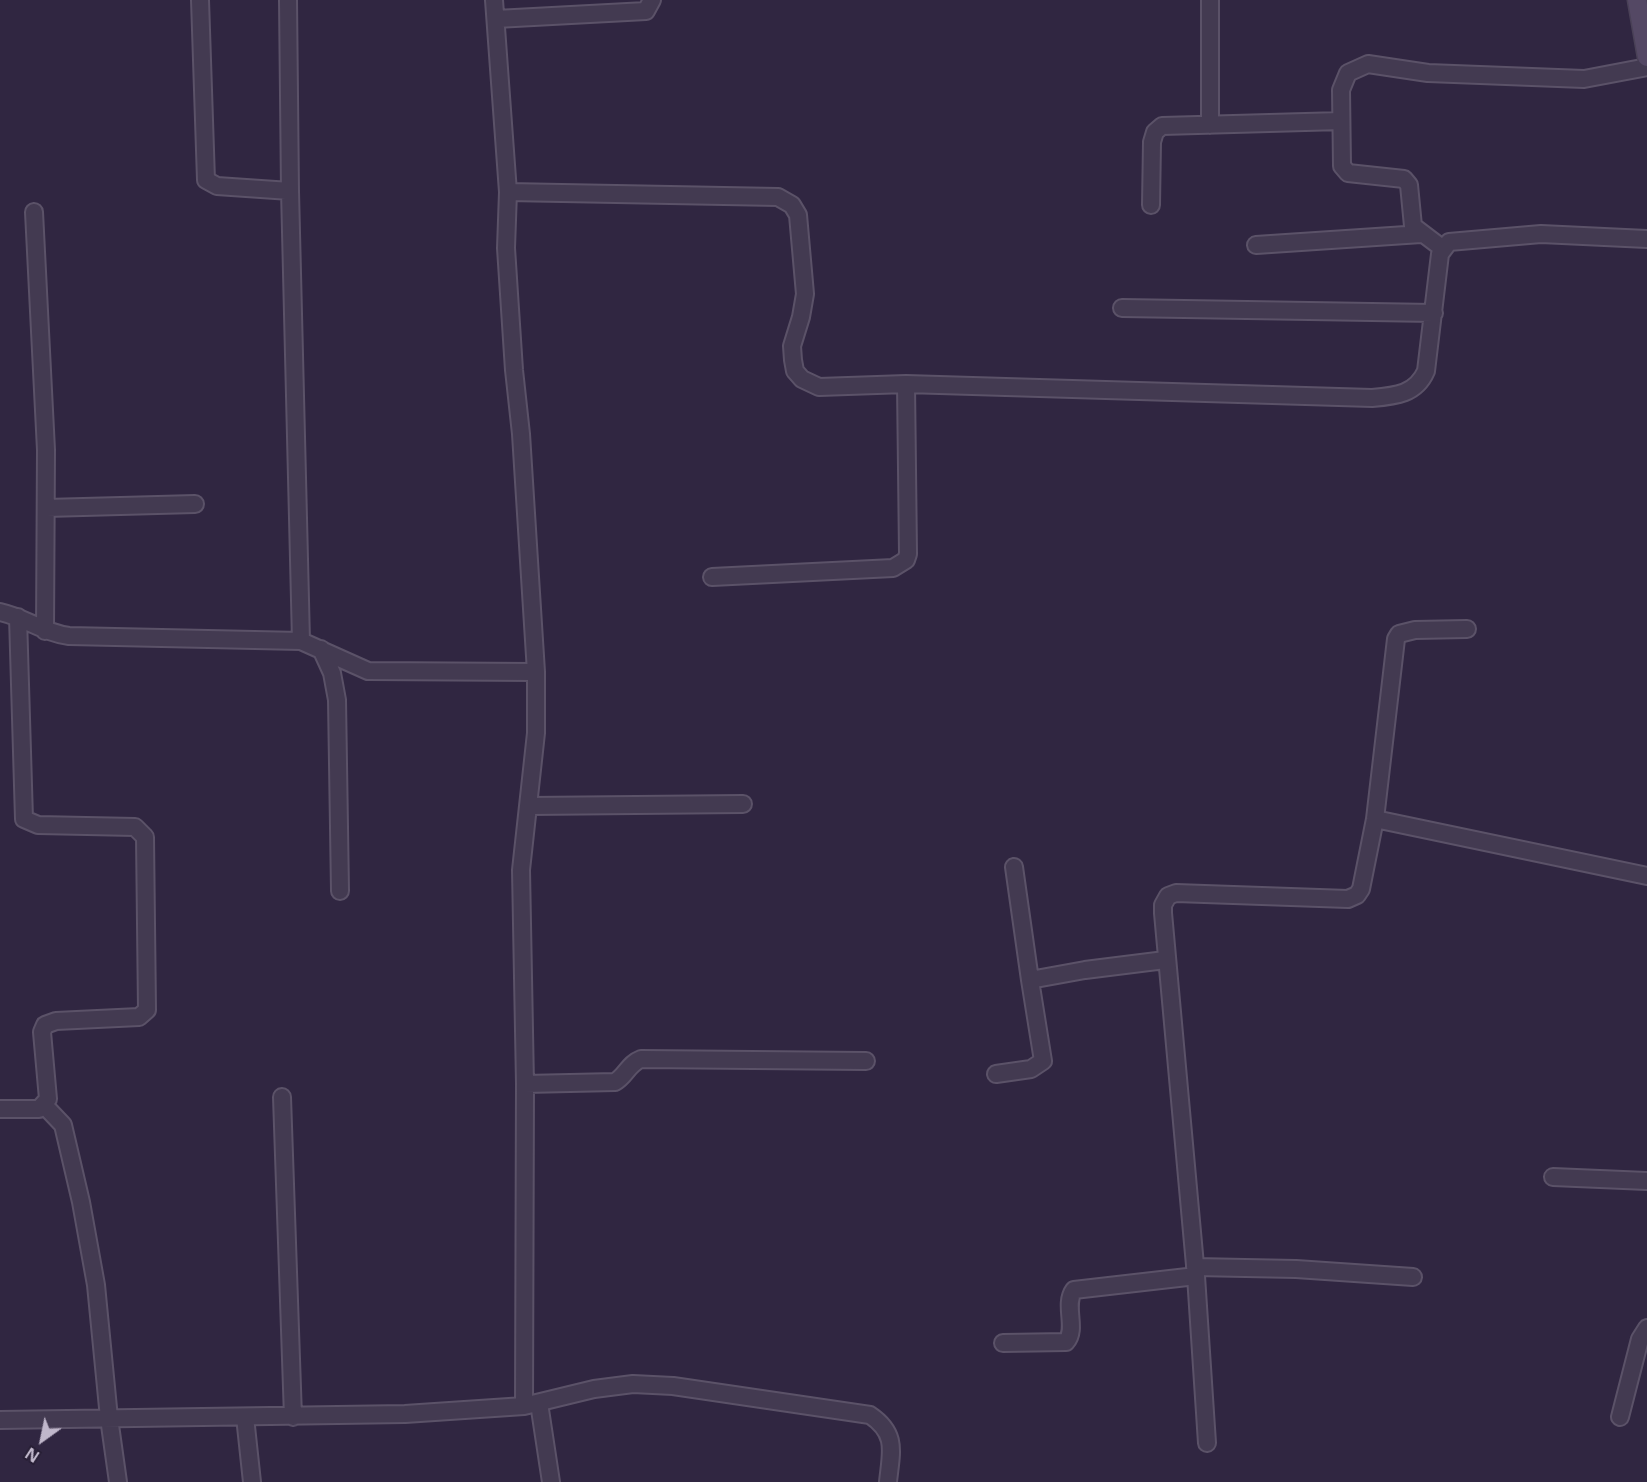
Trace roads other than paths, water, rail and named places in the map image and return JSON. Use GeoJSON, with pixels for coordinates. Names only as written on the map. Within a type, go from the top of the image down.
{"type":"FeatureCollection","features":[{"type":"Feature","properties":{"kind":"main road"},"geometry":{"type":"LineString","coordinates":[[1636,0],[1647,57]]}},
{"type":"Feature","properties":{"kind":"street"},"geometry":{"type":"LineString","coordinates":[[200,0],[206,180],[217,186],[290,191]]}},
{"type":"Feature","properties":{"kind":"street"},"geometry":{"type":"LineString","coordinates":[[288,0],[290,191],[301,641]]}},
{"type":"Feature","properties":{"kind":"street"},"geometry":{"type":"LineString","coordinates":[[494,0],[508,192],[506,248],[536,672],[536,733],[521,870],[531,1405],[551,1482]]}},
{"type":"Feature","properties":{"kind":"street"},"geometry":{"type":"LineString","coordinates":[[496,19],[646,11],[652,0]]}},
{"type":"Feature","properties":{"kind":"street"},"geometry":{"type":"LineString","coordinates":[[1210,0],[1210,125]]}},
{"type":"Feature","properties":{"kind":"street"},"geometry":{"type":"LineString","coordinates":[[1442,248],[1421,234],[1412,223],[1409,185],[1404,179],[1348,173],[1342,166],[1341,90],[1348,73],[1368,64],[1428,73],[1584,79],[1647,67]]}},
{"type":"Feature","properties":{"kind":"street"},"geometry":{"type":"LineString","coordinates":[[1151,205],[1152,142],[1155,132],[1162,126],[1341,121]]}},
{"type":"Feature","properties":{"kind":"street"},"geometry":{"type":"LineString","coordinates":[[508,192],[778,197],[792,205],[798,215],[805,294],[792,346],[795,371],[802,379],[819,387],[906,384],[1151,393],[1372,398],[1396,396],[1410,391],[1421,382],[1426,371],[1442,248]]}},
{"type":"Feature","properties":{"kind":"street"},"geometry":{"type":"LineString","coordinates":[[34,212],[46,450],[45,631]]}},
{"type":"Feature","properties":{"kind":"street"},"geometry":{"type":"LineString","coordinates":[[1256,244],[1421,234]]}},
{"type":"Feature","properties":{"kind":"street"},"geometry":{"type":"LineString","coordinates":[[1442,248],[1456,241],[1541,234],[1647,239]]}},
{"type":"Feature","properties":{"kind":"street"},"geometry":{"type":"LineString","coordinates":[[1122,308],[1434,313]]}},
{"type":"Feature","properties":{"kind":"street"},"geometry":{"type":"LineString","coordinates":[[712,577],[893,568],[906,560],[908,554],[906,384]]}},
{"type":"Feature","properties":{"kind":"street"},"geometry":{"type":"LineString","coordinates":[[46,508],[195,504]]}},
{"type":"Feature","properties":{"kind":"street"},"geometry":{"type":"LineString","coordinates":[[0,612],[18,617],[45,631],[78,637],[301,641],[368,671],[536,672]]}},
{"type":"Feature","properties":{"kind":"street"},"geometry":{"type":"LineString","coordinates":[[0,1109],[39,1109],[48,1099],[42,1032],[45,1025],[56,1021],[139,1017],[146,1013],[145,837],[135,827],[38,825],[24,819],[18,617]]}},
{"type":"Feature","properties":{"kind":"street"},"geometry":{"type":"LineString","coordinates":[[1207,1443],[1195,1272],[1165,960],[1162,905],[1168,896],[1176,893],[1353,897],[1361,889],[1375,819],[1396,639],[1399,634],[1415,630],[1467,628]]}},
{"type":"Feature","properties":{"kind":"street"},"geometry":{"type":"LineString","coordinates":[[321,649],[332,673],[337,700],[340,891]]}},
{"type":"Feature","properties":{"kind":"street"},"geometry":{"type":"LineString","coordinates":[[529,806],[743,804]]}},
{"type":"Feature","properties":{"kind":"street"},"geometry":{"type":"LineString","coordinates":[[1375,819],[1647,876]]}},
{"type":"Feature","properties":{"kind":"street"},"geometry":{"type":"LineString","coordinates":[[996,1074],[1031,1069],[1043,1061],[1044,1054],[1030,981],[1014,867]]}},
{"type":"Feature","properties":{"kind":"street"},"geometry":{"type":"LineString","coordinates":[[1030,981],[1085,970],[1165,960]]}},
{"type":"Feature","properties":{"kind":"street"},"geometry":{"type":"LineString","coordinates":[[525,1084],[615,1082],[622,1078],[633,1062],[641,1059],[866,1061]]}},
{"type":"Feature","properties":{"kind":"street"},"geometry":{"type":"LineString","coordinates":[[282,1097],[293,1417]]}},
{"type":"Feature","properties":{"kind":"street"},"geometry":{"type":"LineString","coordinates":[[44,1105],[63,1125],[81,1202],[96,1285],[109,1418],[118,1482]]}},
{"type":"Feature","properties":{"kind":"street"},"geometry":{"type":"LineString","coordinates":[[1553,1177],[1647,1181]]}},
{"type":"Feature","properties":{"kind":"street"},"geometry":{"type":"LineString","coordinates":[[1003,1343],[1066,1342],[1070,1336],[1070,1296],[1074,1290],[1195,1272],[1296,1269],[1413,1277]]}},
{"type":"Feature","properties":{"kind":"street"},"geometry":{"type":"LineString","coordinates":[[1620,1417],[1640,1339],[1647,1328]]}},
{"type":"Feature","properties":{"kind":"street"},"geometry":{"type":"LineString","coordinates":[[0,1420],[405,1414],[531,1405],[594,1389],[633,1384],[673,1386],[870,1415],[884,1425],[890,1437],[888,1482]]}},
{"type":"Feature","properties":{"kind":"street"},"geometry":{"type":"LineString","coordinates":[[244,1417],[252,1482]]}}]}
